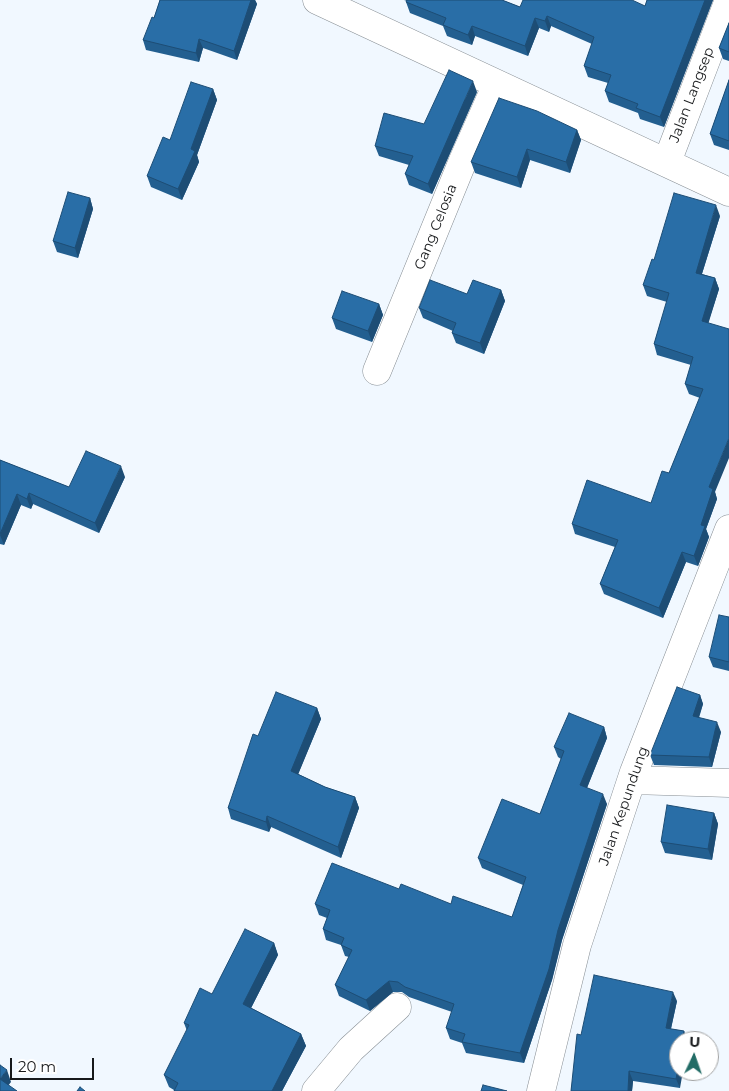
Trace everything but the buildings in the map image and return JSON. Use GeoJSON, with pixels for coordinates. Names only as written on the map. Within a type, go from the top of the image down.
{"type":"FeatureCollection","features":[{"type":"Feature","properties":{"kind":"street"},"geometry":{"type":"LineString","coordinates":[[317,0],[729,192]]}},
{"type":"Feature","properties":{"kind":"street","name":"Jalan Langsep"},"geometry":{"type":"LineString","coordinates":[[667,162],[729,0]]}},
{"type":"Feature","properties":{"kind":"street","name":"Gang Celosia"},"geometry":{"type":"LineString","coordinates":[[377,371],[497,84]]}},
{"type":"Feature","properties":{"kind":"street","name":"Jalan Kepundung"},"geometry":{"type":"LineString","coordinates":[[541,1091],[577,944],[632,780],[729,529]]}},
{"type":"Feature","properties":{"kind":"street"},"geometry":{"type":"LineString","coordinates":[[632,780],[729,783]]}},
{"type":"Feature","properties":{"kind":"street"},"geometry":{"type":"LineString","coordinates":[[316,1091],[351,1049],[397,1007]]}}]}
